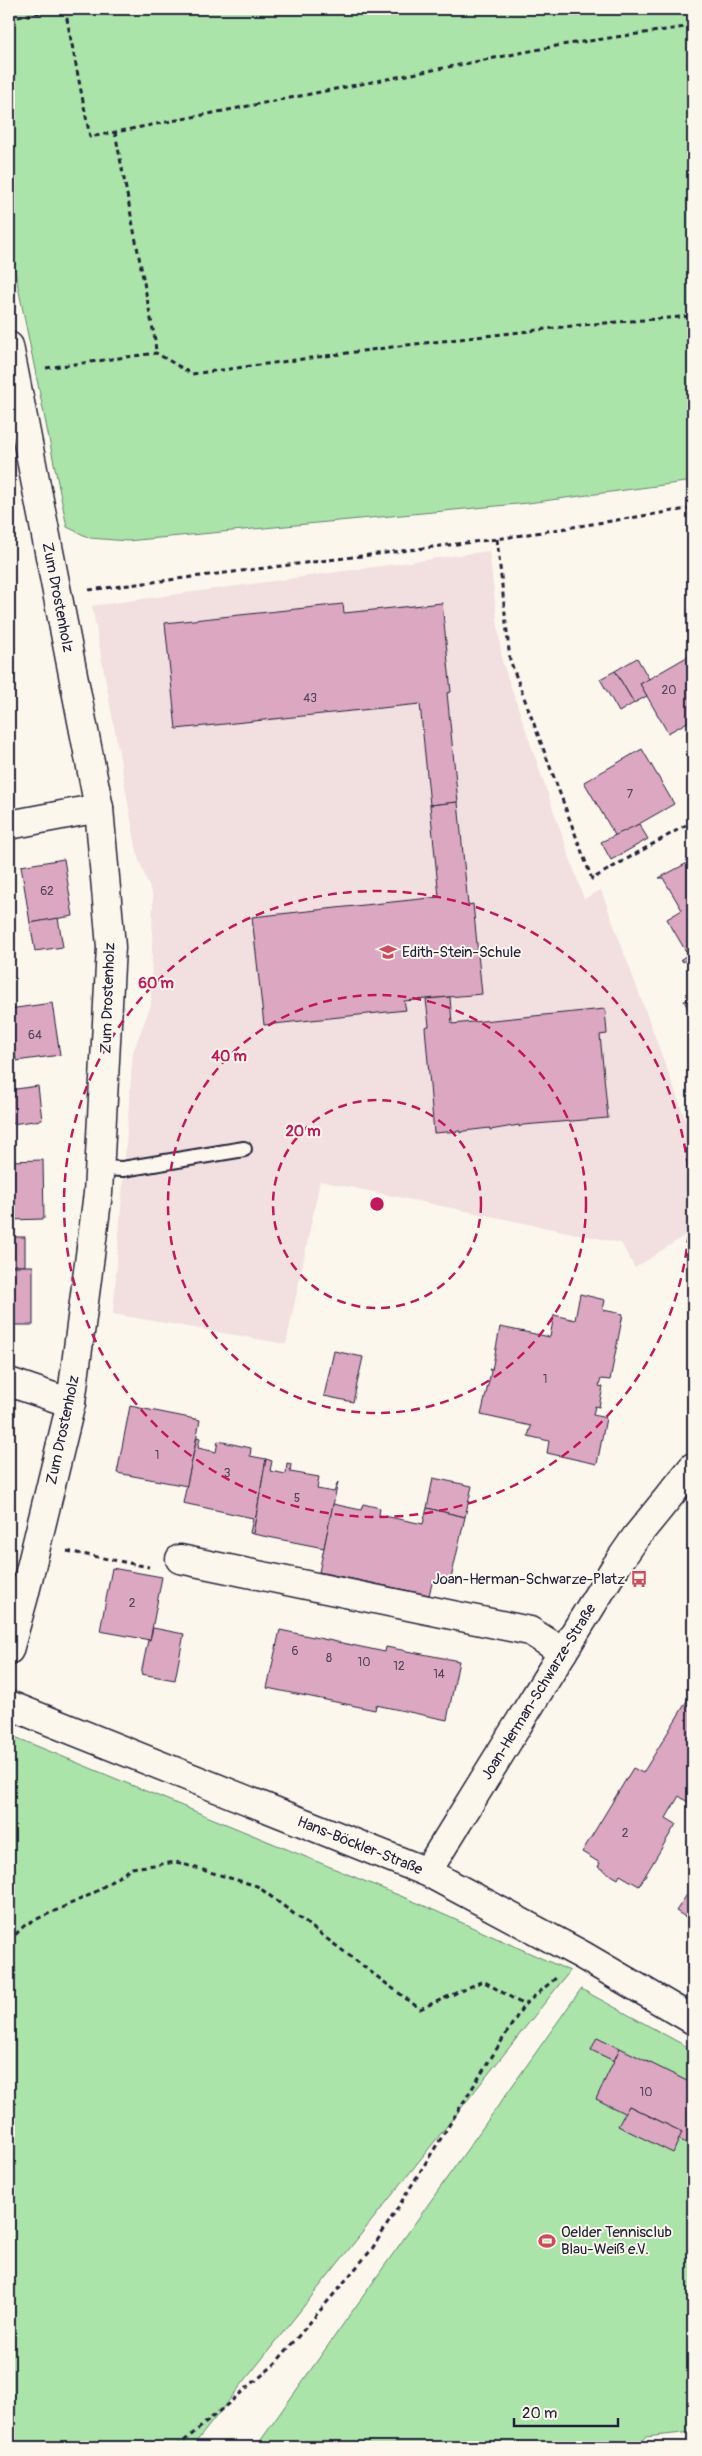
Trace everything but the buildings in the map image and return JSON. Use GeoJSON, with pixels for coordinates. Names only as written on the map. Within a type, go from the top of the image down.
{"type":"FeatureCollection","features":[{"type":"Feature","properties":{"kind":"street","name":"Zum Drostenholz"},"geometry":{"type":"LineString","coordinates":[[9,346],[11,373],[58,593],[98,808],[111,947],[98,1193],[71,1403],[37,1546],[9,1650]]}},
{"type":"Feature","properties":{"kind":"street"},"geometry":{"type":"LineString","coordinates":[[9,825],[98,808]]}},
{"type":"Feature","properties":{"kind":"street"},"geometry":{"type":"LineString","coordinates":[[9,1382],[71,1403]]}},
{"type":"Feature","properties":{"kind":"street","name":"Joan-Herman-Schwarze-Straße"},"geometry":{"type":"LineString","coordinates":[[427,1872],[562,1652],[636,1537],[693,1467]]}},
{"type":"Feature","properties":{"kind":"street"},"geometry":{"type":"LineString","coordinates":[[180,1559],[530,1631],[562,1652]]}},
{"type":"Feature","properties":{"kind":"street","name":"Hans-Böckler-Straße"},"geometry":{"type":"LineString","coordinates":[[9,1705],[427,1872],[582,1955],[693,2020]]}},
{"type":"Feature","properties":{"kind":"lane"},"geometry":{"type":"LineString","coordinates":[[99,1168],[123,1169],[244,1149]]}},
{"type":"Feature","properties":{"kind":"path"},"geometry":{"type":"LineString","coordinates":[[9,19],[56,9]]}},
{"type":"Feature","properties":{"kind":"path"},"geometry":{"type":"LineString","coordinates":[[65,9],[90,137],[561,45],[693,26]]}},
{"type":"Feature","properties":{"kind":"path"},"geometry":{"type":"LineString","coordinates":[[116,132],[156,340],[156,353]]}},
{"type":"Feature","properties":{"kind":"path"},"geometry":{"type":"LineString","coordinates":[[11,373],[156,353],[192,374],[426,342],[581,325],[693,316]]}},
{"type":"Feature","properties":{"kind":"path"},"geometry":{"type":"LineString","coordinates":[[58,593],[497,539],[693,508]]}},
{"type":"Feature","properties":{"kind":"path"},"geometry":{"type":"LineString","coordinates":[[497,539],[510,660],[592,879],[693,821]]}},
{"type":"Feature","properties":{"kind":"path"},"geometry":{"type":"LineString","coordinates":[[37,1546],[166,1570],[180,1559]]}},
{"type":"Feature","properties":{"kind":"path"},"geometry":{"type":"LineString","coordinates":[[9,1941],[26,1924],[92,1894],[132,1868],[176,1862],[257,1886],[420,2009],[483,1981],[524,2005]]}},
{"type":"Feature","properties":{"kind":"path"},"geometry":{"type":"LineString","coordinates":[[177,2447],[274,2365],[372,2249],[524,2005],[582,1955]]}},
{"type":"Feature","properties":{"kind":"shaded area","name":"Edith-Stein-Schule"},"geometry":{"type":"Polygon","coordinates":[[[489,551],[502,661],[584,899],[601,890],[693,1140],[693,1230],[635,1268],[621,1243],[320,1181],[286,1344],[113,1314],[133,1052],[151,1005],[153,897],[138,857],[92,606],[489,551]]]}},
{"type":"Feature","properties":{"kind":"green space"},"geometry":{"type":"Polygon","coordinates":[[[9,9],[693,9],[693,481],[528,503],[127,541],[90,538],[67,527],[9,242],[9,9]]]}},
{"type":"Feature","properties":{"kind":"green space"},"geometry":{"type":"Polygon","coordinates":[[[10,1735],[420,1904],[570,1971],[192,2447],[9,2447],[10,1735]]]}},
{"type":"Feature","properties":{"kind":"green space","name":"Oelder Tennisclub Blau-Weiß e.V."},"geometry":{"type":"Polygon","coordinates":[[[581,1989],[693,2050],[693,2432],[645,2437],[636,2447],[256,2447],[581,1989]]]}},
{"type":"Feature","properties":{"kind":"place","name":"Edith-Stein-Schule"},"geometry":{"type":"Point","coordinates":[388,952]}},
{"type":"Feature","properties":{"kind":"place","name":"Joan-Herman-Schwarze-Platz"},"geometry":{"type":"Point","coordinates":[639,1579]}},
{"type":"Feature","properties":{"kind":"place","name":"Oelder Tennisclub Blau-Weiß e.V."},"geometry":{"type":"Point","coordinates":[547,2241]}}]}
